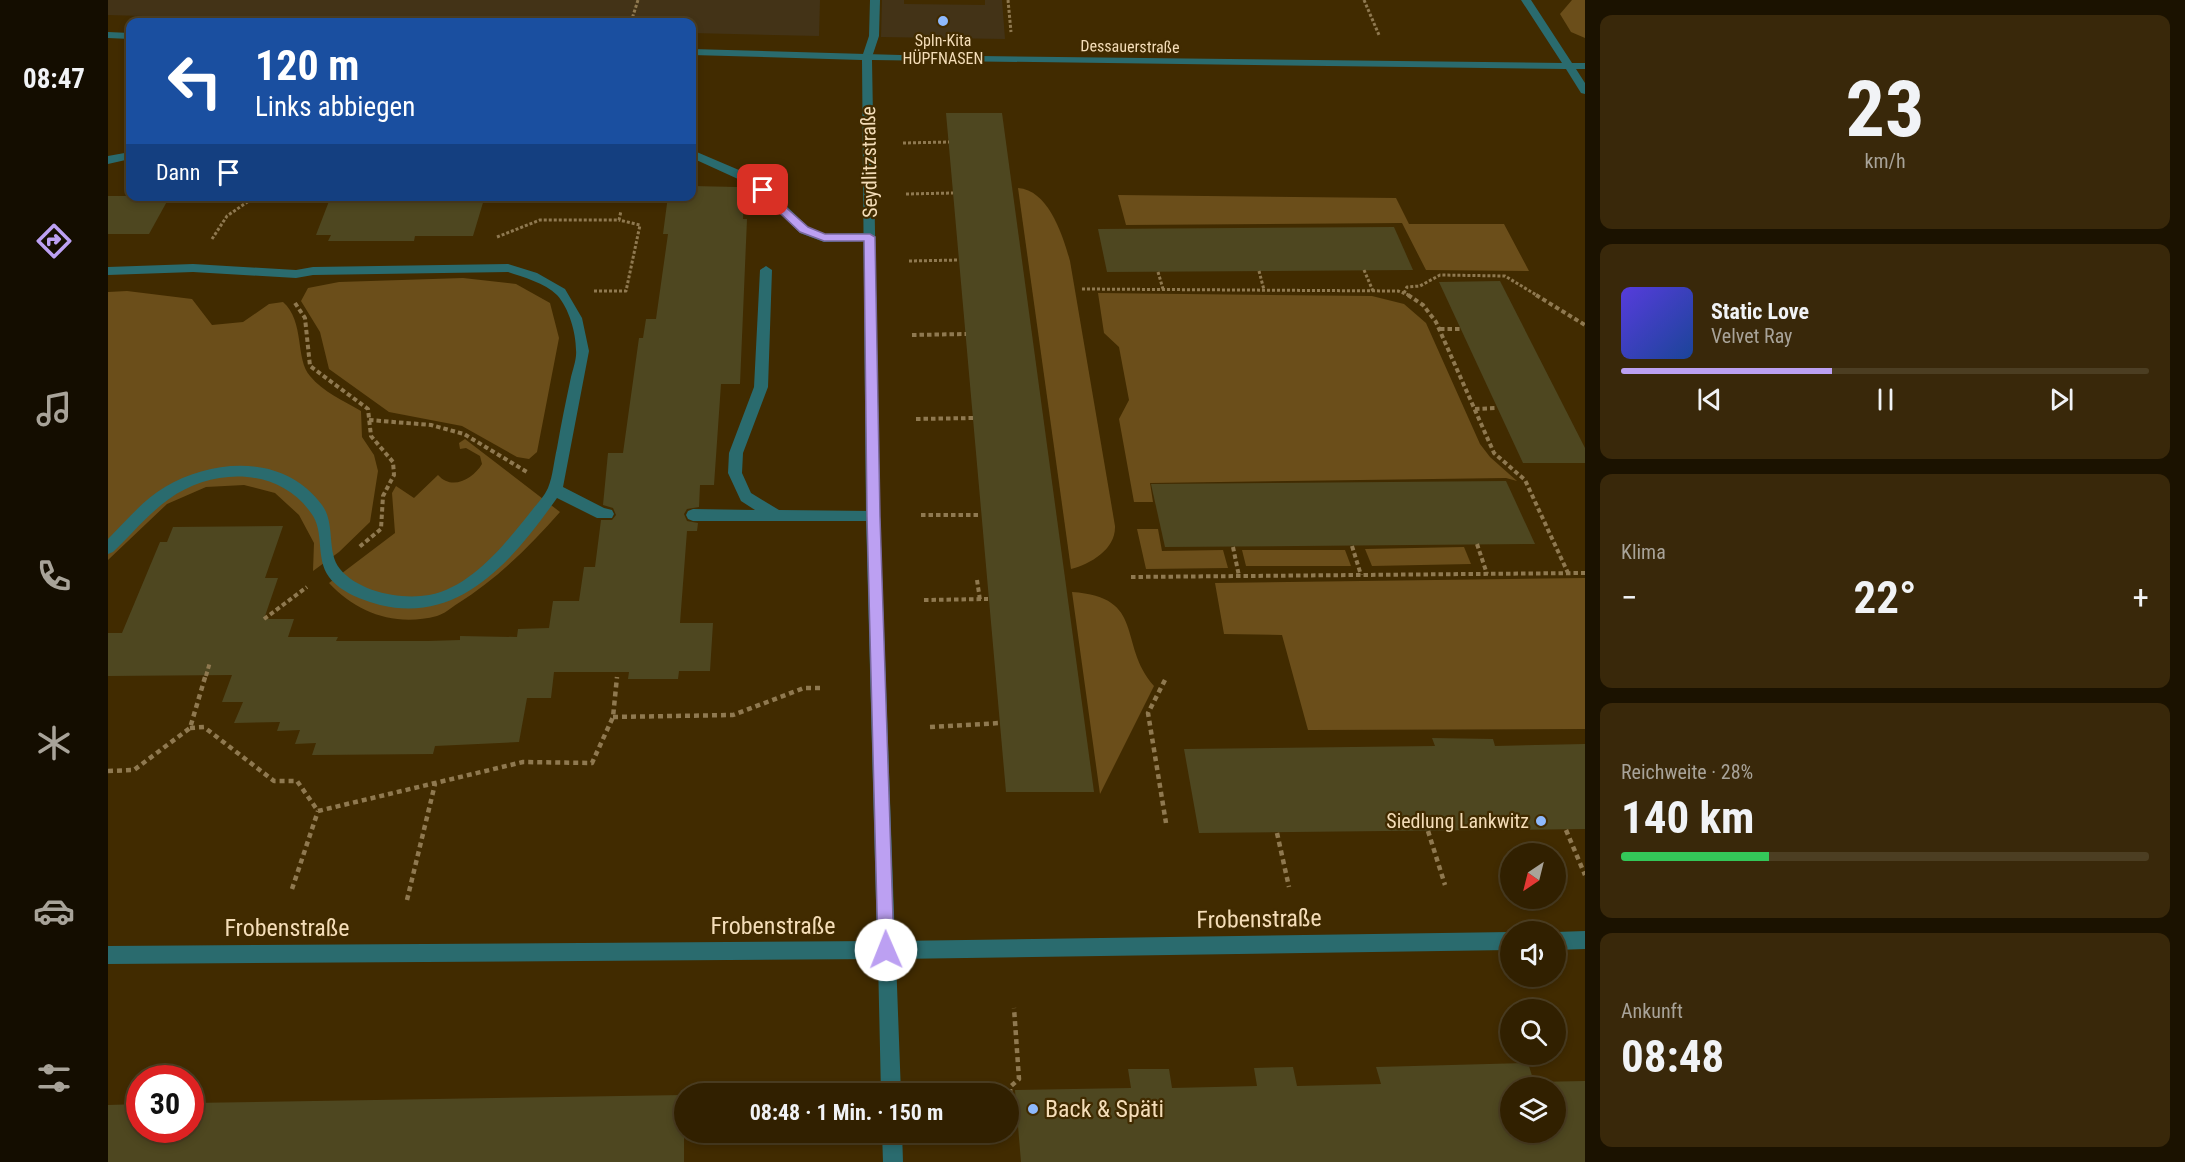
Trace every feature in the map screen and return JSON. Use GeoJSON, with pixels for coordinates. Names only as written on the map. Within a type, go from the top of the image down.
{"type":"FeatureCollection","features":[{"type":"Feature","properties":{"kind":"street","name":"Seydlitzstraße"},"geometry":{"type":"LineString","coordinates":[[875,0],[874,36],[867,57],[873,517],[891,1083]]}},
{"type":"Feature","properties":{"kind":"street"},"geometry":{"type":"LineString","coordinates":[[1526,0],[1585,92]]}},
{"type":"Feature","properties":{"kind":"street"},"geometry":{"type":"LineString","coordinates":[[108,35],[126,36]]}},
{"type":"Feature","properties":{"kind":"street","name":"Dessauerstraße"},"geometry":{"type":"LineString","coordinates":[[696,52],[867,57],[1585,66]]}},
{"type":"Feature","properties":{"kind":"street"},"geometry":{"type":"LineString","coordinates":[[696,156],[742,176],[763,190],[804,230],[824,238],[870,237]]}},
{"type":"Feature","properties":{"kind":"street"},"geometry":{"type":"LineString","coordinates":[[108,160],[126,157]]}},
{"type":"Feature","properties":{"kind":"street"},"geometry":{"type":"LineString","coordinates":[[108,271],[193,268],[296,274],[313,271],[508,268],[533,276],[561,292],[576,318],[583,351],[555,490],[520,538],[466,588],[427,604],[391,604],[344,582],[332,569],[326,548],[325,526],[317,508],[290,485],[254,470],[212,474],[171,490],[108,548]]}},
{"type":"Feature","properties":{"kind":"street"},"geometry":{"type":"LineString","coordinates":[[766,270],[761,387],[736,453],[735,473],[746,497],[777,516]]}},
{"type":"Feature","properties":{"kind":"street"},"geometry":{"type":"LineString","coordinates":[[555,490],[602,514],[607,514]]}},
{"type":"Feature","properties":{"kind":"street"},"geometry":{"type":"LineString","coordinates":[[693,515],[873,517]]}},
{"type":"Feature","properties":{"kind":"street"},"geometry":{"type":"LineString","coordinates":[[1566,941],[1585,940]]}},
{"type":"Feature","properties":{"kind":"street","name":"Frobenstraße"},"geometry":{"type":"LineString","coordinates":[[108,955],[886,950],[1500,941]]}},
{"type":"Feature","properties":{"kind":"street"},"geometry":{"type":"LineString","coordinates":[[892,1143],[893,1162]]}},
{"type":"Feature","properties":{"kind":"path"},"geometry":{"type":"LineString","coordinates":[[632,18],[638,0]]}},
{"type":"Feature","properties":{"kind":"path"},"geometry":{"type":"LineString","coordinates":[[1008,0],[1011,32]]}},
{"type":"Feature","properties":{"kind":"path"},"geometry":{"type":"LineString","coordinates":[[1364,0],[1381,39]]}},
{"type":"Feature","properties":{"kind":"path"},"geometry":{"type":"LineString","coordinates":[[903,143],[949,142]]}},
{"type":"Feature","properties":{"kind":"path"},"geometry":{"type":"LineString","coordinates":[[906,194],[953,193]]}},
{"type":"Feature","properties":{"kind":"path"},"geometry":{"type":"LineString","coordinates":[[193,268],[227,216],[249,201]]}},
{"type":"Feature","properties":{"kind":"path"},"geometry":{"type":"LineString","coordinates":[[619,220],[621,211]]}},
{"type":"Feature","properties":{"kind":"path"},"geometry":{"type":"LineString","coordinates":[[489,240],[540,220],[619,220],[640,225],[626,291],[561,292]]}},
{"type":"Feature","properties":{"kind":"path"},"geometry":{"type":"LineString","coordinates":[[909,261],[959,260]]}},
{"type":"Feature","properties":{"kind":"path"},"geometry":{"type":"LineString","coordinates":[[1364,270],[1373,291]]}},
{"type":"Feature","properties":{"kind":"path"},"geometry":{"type":"LineString","coordinates":[[1259,271],[1264,290]]}},
{"type":"Feature","properties":{"kind":"path"},"geometry":{"type":"LineString","coordinates":[[1158,272],[1162,289]]}},
{"type":"Feature","properties":{"kind":"path"},"geometry":{"type":"LineString","coordinates":[[264,619],[332,569],[381,529],[383,496],[394,475],[393,462],[371,436],[368,409],[310,366],[305,318],[292,297],[296,274]]}},
{"type":"Feature","properties":{"kind":"path"},"geometry":{"type":"LineString","coordinates":[[1404,293],[1407,287],[1420,286],[1440,275],[1505,276],[1585,325]]}},
{"type":"Feature","properties":{"kind":"path"},"geometry":{"type":"LineString","coordinates":[[1082,289],[1373,291],[1404,293],[1416,298],[1430,310],[1440,329],[1494,453],[1525,480],[1568,573]]}},
{"type":"Feature","properties":{"kind":"path"},"geometry":{"type":"LineString","coordinates":[[1440,329],[1461,329]]}},
{"type":"Feature","properties":{"kind":"path"},"geometry":{"type":"LineString","coordinates":[[912,335],[966,334]]}},
{"type":"Feature","properties":{"kind":"path"},"geometry":{"type":"LineString","coordinates":[[1475,409],[1497,408]]}},
{"type":"Feature","properties":{"kind":"path"},"geometry":{"type":"LineString","coordinates":[[916,420],[973,418]]}},
{"type":"Feature","properties":{"kind":"path"},"geometry":{"type":"LineString","coordinates":[[369,420],[431,425],[464,434],[555,490]]}},
{"type":"Feature","properties":{"kind":"path"},"geometry":{"type":"LineString","coordinates":[[921,515],[981,515]]}},
{"type":"Feature","properties":{"kind":"path"},"geometry":{"type":"LineString","coordinates":[[1477,544],[1487,574]]}},
{"type":"Feature","properties":{"kind":"path"},"geometry":{"type":"LineString","coordinates":[[1352,546],[1361,575]]}},
{"type":"Feature","properties":{"kind":"path"},"geometry":{"type":"LineString","coordinates":[[1233,547],[1239,576]]}},
{"type":"Feature","properties":{"kind":"path"},"geometry":{"type":"LineString","coordinates":[[1131,577],[1585,573]]}},
{"type":"Feature","properties":{"kind":"path"},"geometry":{"type":"LineString","coordinates":[[977,580],[980,600]]}},
{"type":"Feature","properties":{"kind":"path"},"geometry":{"type":"LineString","coordinates":[[924,600],[988,599]]}},
{"type":"Feature","properties":{"kind":"path"},"geometry":{"type":"LineString","coordinates":[[190,728],[210,662]]}},
{"type":"Feature","properties":{"kind":"path"},"geometry":{"type":"LineString","coordinates":[[318,811],[523,762],[592,763],[613,717],[617,678]]}},
{"type":"Feature","properties":{"kind":"path"},"geometry":{"type":"LineString","coordinates":[[1165,681],[1148,713],[1166,823]]}},
{"type":"Feature","properties":{"kind":"path"},"geometry":{"type":"LineString","coordinates":[[613,717],[733,716],[804,688],[823,688]]}},
{"type":"Feature","properties":{"kind":"path"},"geometry":{"type":"LineString","coordinates":[[930,727],[1000,723]]}},
{"type":"Feature","properties":{"kind":"path"},"geometry":{"type":"LineString","coordinates":[[108,771],[134,770],[190,728],[204,727],[274,782],[297,781],[318,811]]}},
{"type":"Feature","properties":{"kind":"path"},"geometry":{"type":"LineString","coordinates":[[407,900],[435,784]]}},
{"type":"Feature","properties":{"kind":"path"},"geometry":{"type":"LineString","coordinates":[[292,889],[318,811]]}},
{"type":"Feature","properties":{"kind":"path"},"geometry":{"type":"LineString","coordinates":[[1566,830],[1585,875]]}},
{"type":"Feature","properties":{"kind":"path"},"geometry":{"type":"LineString","coordinates":[[1428,831],[1445,885]]}},
{"type":"Feature","properties":{"kind":"path"},"geometry":{"type":"LineString","coordinates":[[1277,833],[1289,887]]}},
{"type":"Feature","properties":{"kind":"path"},"geometry":{"type":"LineString","coordinates":[[1014,1008],[1019,1079],[1015,1083]]}},
{"type":"Feature","properties":{"kind":"shaded area"},"geometry":{"type":"Polygon","coordinates":[[[108,0],[820,0],[819,36],[696,33],[696,18],[212,18],[108,15],[108,0]]]}},
{"type":"Feature","properties":{"kind":"shaded area","name":"SpIn-Kita HÜPFNASEN"},"geometry":{"type":"Polygon","coordinates":[[[882,0],[904,0],[904,4],[985,5],[985,0],[1002,0],[1005,39],[881,37],[882,0]]]}},
{"type":"Feature","properties":{"kind":"shaded area"},"geometry":{"type":"Polygon","coordinates":[[[1572,0],[1585,0],[1585,38],[1571,32],[1560,14],[1572,0]]]}},
{"type":"Feature","properties":{"kind":"shaded area"},"geometry":{"type":"Polygon","coordinates":[[[1018,188],[1029,191],[1046,206],[1059,228],[1070,261],[1115,526],[1111,542],[1101,554],[1071,569],[1018,188]]]}},
{"type":"Feature","properties":{"kind":"shaded area"},"geometry":{"type":"Polygon","coordinates":[[[1118,195],[1396,198],[1409,224],[1504,224],[1529,271],[1426,270],[1402,223],[1126,225],[1118,195]]]}},
{"type":"Feature","properties":{"kind":"shaded area"},"geometry":{"type":"Polygon","coordinates":[[[463,278],[516,284],[550,303],[559,338],[537,452],[529,459],[517,457],[462,426],[389,412],[329,369],[320,332],[301,301],[308,288],[339,282],[463,278]]]}},
{"type":"Feature","properties":{"kind":"shaded area"},"geometry":{"type":"Polygon","coordinates":[[[127,291],[192,299],[212,325],[243,322],[269,304],[283,302],[290,310],[297,329],[305,369],[321,387],[361,411],[362,437],[374,455],[378,471],[370,522],[339,552],[313,571],[314,543],[299,515],[275,493],[244,485],[206,487],[167,504],[108,560],[108,292],[127,291]]]}},
{"type":"Feature","properties":{"kind":"shaded area"},"geometry":{"type":"Polygon","coordinates":[[[1098,293],[1372,296],[1404,304],[1426,323],[1480,444],[1490,457],[1517,481],[1506,478],[1150,483],[1153,502],[1134,502],[1119,419],[1129,400],[1119,347],[1104,333],[1098,293]]]}},
{"type":"Feature","properties":{"kind":"shaded area"},"geometry":{"type":"Polygon","coordinates":[[[465,439],[560,512],[499,573],[440,615],[406,620],[364,610],[329,583],[395,533],[392,493],[396,486],[414,498],[438,475],[444,480],[456,483],[468,478],[478,469],[482,464],[480,456],[466,448],[460,449],[459,443],[465,439]]]}},
{"type":"Feature","properties":{"kind":"shaded area"},"geometry":{"type":"Polygon","coordinates":[[[1137,529],[1158,529],[1162,551],[1223,550],[1228,568],[1146,569],[1137,529]]]}},
{"type":"Feature","properties":{"kind":"shaded area"},"geometry":{"type":"Polygon","coordinates":[[[1464,547],[1471,564],[1372,566],[1365,549],[1464,547]]]}},
{"type":"Feature","properties":{"kind":"shaded area"},"geometry":{"type":"Polygon","coordinates":[[[1242,550],[1345,550],[1351,566],[1246,566],[1242,550]]]}},
{"type":"Feature","properties":{"kind":"shaded area"},"geometry":{"type":"Polygon","coordinates":[[[1585,578],[1585,729],[1308,730],[1282,635],[1224,634],[1215,583],[1585,578]]]}},
{"type":"Feature","properties":{"kind":"shaded area"},"geometry":{"type":"Polygon","coordinates":[[[1072,592],[1096,596],[1111,603],[1121,613],[1143,670],[1154,686],[1100,794],[1072,592]]]}},
{"type":"Feature","properties":{"kind":"building"},"geometry":{"type":"Polygon","coordinates":[[[946,113],[1002,113],[1094,792],[1006,792],[946,113]]]}},
{"type":"Feature","properties":{"kind":"building"},"geometry":{"type":"Polygon","coordinates":[[[696,186],[737,187],[737,201],[744,201],[743,219],[747,219],[740,384],[721,384],[714,485],[700,485],[699,507],[687,509],[684,514],[687,521],[698,523],[697,531],[687,531],[680,623],[713,623],[710,671],[679,671],[678,679],[628,679],[629,672],[554,672],[551,698],[527,698],[519,742],[435,746],[433,754],[312,755],[316,743],[295,744],[300,730],[277,731],[280,722],[234,723],[243,702],[222,702],[232,675],[108,676],[108,633],[122,633],[160,542],[167,542],[173,527],[283,526],[265,578],[278,578],[264,619],[294,619],[288,637],[338,637],[336,641],[460,640],[460,636],[517,637],[518,629],[549,628],[553,601],[579,601],[584,567],[595,567],[601,520],[612,520],[616,515],[613,508],[603,505],[608,453],[623,453],[639,338],[643,338],[646,319],[656,319],[668,234],[663,234],[667,201],[696,201],[696,186]]]}},
{"type":"Feature","properties":{"kind":"building"},"geometry":{"type":"Polygon","coordinates":[[[108,196],[126,196],[126,201],[167,201],[149,234],[108,234],[108,196]]]}},
{"type":"Feature","properties":{"kind":"building"},"geometry":{"type":"Polygon","coordinates":[[[329,201],[484,201],[473,236],[415,236],[414,241],[328,241],[331,235],[316,235],[329,201]]]}},
{"type":"Feature","properties":{"kind":"building"},"geometry":{"type":"Polygon","coordinates":[[[1394,227],[1413,270],[1107,272],[1098,229],[1394,227]]]}},
{"type":"Feature","properties":{"kind":"building"},"geometry":{"type":"Polygon","coordinates":[[[1500,281],[1585,448],[1585,463],[1523,463],[1439,282],[1500,281]]]}},
{"type":"Feature","properties":{"kind":"building"},"geometry":{"type":"Polygon","coordinates":[[[1506,481],[1535,544],[1165,547],[1151,484],[1506,481]]]}},
{"type":"Feature","properties":{"kind":"building"},"geometry":{"type":"Polygon","coordinates":[[[1432,738],[1493,739],[1495,746],[1585,744],[1585,829],[1199,833],[1184,749],[1435,746],[1432,738]]]}},
{"type":"Feature","properties":{"kind":"building"},"geometry":{"type":"Polygon","coordinates":[[[1529,1065],[1532,1077],[1500,1077],[1500,1143],[1566,1143],[1566,1081],[1585,1081],[1585,1162],[1021,1162],[1019,1090],[1131,1088],[1128,1069],[1169,1069],[1172,1088],[1257,1086],[1254,1068],[1293,1067],[1297,1086],[1381,1084],[1376,1067],[1529,1065]]]}},
{"type":"Feature","properties":{"kind":"building"},"geometry":{"type":"Polygon","coordinates":[[[674,1095],[674,1143],[684,1143],[684,1162],[108,1162],[108,1105],[126,1104],[126,1143],[204,1143],[204,1103],[674,1095]]]}},
{"type":"Feature","properties":{"kind":"place","name":"SpIn-Kita HÜPFNASEN"},"geometry":{"type":"Point","coordinates":[943,21]}},
{"type":"Feature","properties":{"kind":"place","name":"Siedlung Lankwitz"},"geometry":{"type":"Point","coordinates":[1541,821]}},
{"type":"Feature","properties":{"kind":"place","name":"Back & Späti"},"geometry":{"type":"Point","coordinates":[1033,1109]}},
{"type":"Feature","properties":{"kind":"route"},"geometry":{"type":"LineString","coordinates":[[763,190],[786,215],[804,230],[824,238],[870,237],[873,517],[886,950]]}}]}
